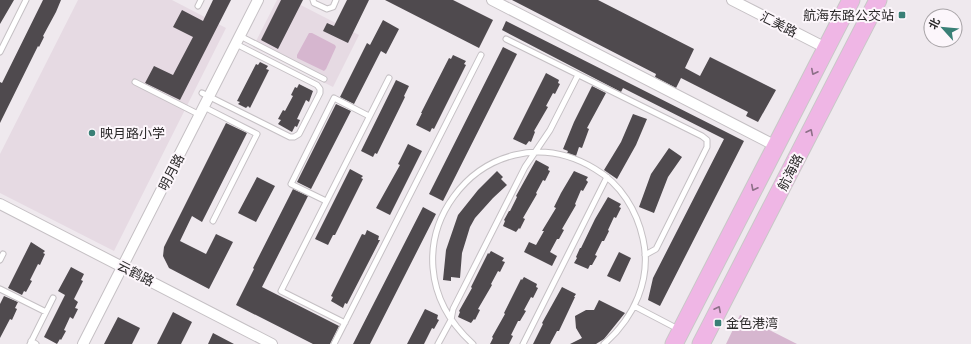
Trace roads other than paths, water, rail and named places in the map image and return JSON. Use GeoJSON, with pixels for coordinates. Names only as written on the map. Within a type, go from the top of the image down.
{"type":"FeatureCollection","features":[{"type":"Feature","properties":{"kind":"main road","name":"航海路"},"geometry":{"type":"LineString","coordinates":[[678,337],[851,0]]}},
{"type":"Feature","properties":{"kind":"main road","name":"航海路"},"geometry":{"type":"LineString","coordinates":[[701,344],[878,0]]}},
{"type":"Feature","properties":{"kind":"street","name":"明月路"},"geometry":{"type":"LineString","coordinates":[[83,344],[202,111],[206,94],[238,40],[258,0]]}},
{"type":"Feature","properties":{"kind":"street"},"geometry":{"type":"LineString","coordinates":[[492,0],[776,146]]}},
{"type":"Feature","properties":{"kind":"street","name":"汇美路"},"geometry":{"type":"LineString","coordinates":[[732,0],[826,48]]}},
{"type":"Feature","properties":{"kind":"street","name":"云鹤路"},"geometry":{"type":"LineString","coordinates":[[0,204],[272,344]]}},
{"type":"Feature","properties":{"kind":"lane"},"geometry":{"type":"LineString","coordinates":[[0,52],[26,0]]}},
{"type":"Feature","properties":{"kind":"lane"},"geometry":{"type":"LineString","coordinates":[[198,6],[201,0]]}},
{"type":"Feature","properties":{"kind":"lane"},"geometry":{"type":"LineString","coordinates":[[313,0],[314,3],[327,9],[333,7],[336,0]]}},
{"type":"Feature","properties":{"kind":"lane"},"geometry":{"type":"LineString","coordinates":[[506,39],[702,136],[707,140],[707,147],[656,249],[645,255]]}},
{"type":"Feature","properties":{"kind":"lane"},"geometry":{"type":"LineString","coordinates":[[238,40],[324,79]]}},
{"type":"Feature","properties":{"kind":"lane"},"geometry":{"type":"LineString","coordinates":[[206,94],[290,137],[294,137],[299,134],[320,93],[320,89],[317,85],[238,40]]}},
{"type":"Feature","properties":{"kind":"lane"},"geometry":{"type":"LineString","coordinates":[[334,344],[481,55]]}},
{"type":"Feature","properties":{"kind":"lane"},"geometry":{"type":"LineString","coordinates":[[438,344],[451,320],[453,309],[525,167],[550,130],[578,75]]}},
{"type":"Feature","properties":{"kind":"lane"},"geometry":{"type":"LineString","coordinates":[[345,324],[281,291],[388,78]]}},
{"type":"Feature","properties":{"kind":"lane"},"geometry":{"type":"LineString","coordinates":[[135,82],[257,134],[213,221]]}},
{"type":"Feature","properties":{"kind":"lane"},"geometry":{"type":"LineString","coordinates":[[326,201],[291,184],[334,98],[369,116]]}},
{"type":"Feature","properties":{"kind":"lane"},"geometry":{"type":"LineString","coordinates":[[473,344],[464,336],[451,320],[438,293],[433,269],[436,232],[445,209],[459,189],[478,173],[511,157],[534,153],[557,154],[568,157],[589,166],[607,177],[624,196],[634,212],[641,230],[645,255],[643,280],[634,306],[622,326],[604,344]]}},
{"type":"Feature","properties":{"kind":"lane"},"geometry":{"type":"LineString","coordinates":[[522,344],[607,177]]}},
{"type":"Feature","properties":{"kind":"lane"},"geometry":{"type":"LineString","coordinates":[[0,260],[3,254]]}},
{"type":"Feature","properties":{"kind":"lane"},"geometry":{"type":"LineString","coordinates":[[0,288],[46,312]]}},
{"type":"Feature","properties":{"kind":"lane"},"geometry":{"type":"LineString","coordinates":[[36,344],[30,343],[53,298]]}},
{"type":"Feature","properties":{"kind":"lane"},"geometry":{"type":"LineString","coordinates":[[634,306],[678,337]]}},
{"type":"Feature","properties":{"kind":"place","name":"航海东路公交站"},"geometry":{"type":"Point","coordinates":[902,15]}},
{"type":"Feature","properties":{"kind":"place","name":"映月路小学"},"geometry":{"type":"Point","coordinates":[92,133]}},
{"type":"Feature","properties":{"kind":"place","name":"金色港湾"},"geometry":{"type":"Point","coordinates":[718,323]}}]}
